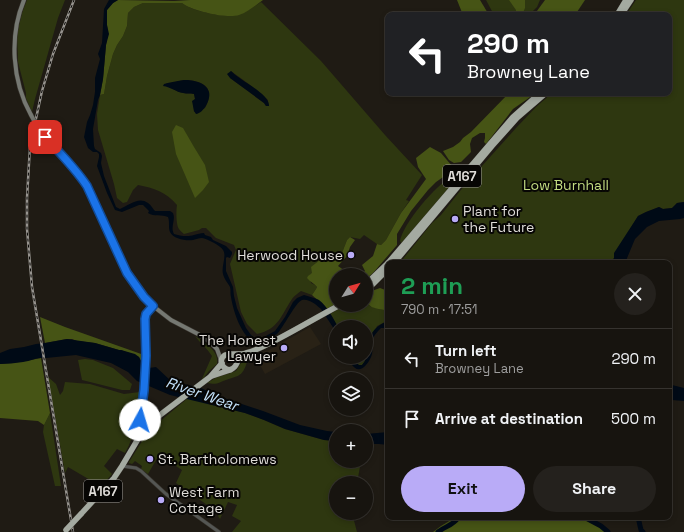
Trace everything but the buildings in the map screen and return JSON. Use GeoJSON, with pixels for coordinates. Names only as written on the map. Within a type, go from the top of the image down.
{"type":"FeatureCollection","features":[{"type":"Feature","properties":{"kind":"highway"},"geometry":{"type":"LineString","coordinates":[[619,12],[626,0]]}},
{"type":"Feature","properties":{"kind":"highway"},"geometry":{"type":"LineString","coordinates":[[623,12],[631,0]]}},
{"type":"Feature","properties":{"kind":"highway","name":"A167"},"geometry":{"type":"LineString","coordinates":[[391,260],[513,117],[537,96]]}},
{"type":"Feature","properties":{"kind":"highway","name":"A167"},"geometry":{"type":"LineString","coordinates":[[397,260],[492,146],[517,118],[543,96]]}},
{"type":"Feature","properties":{"kind":"highway","name":"A167"},"geometry":{"type":"LineString","coordinates":[[373,277],[385,266]]}},
{"type":"Feature","properties":{"kind":"highway"},"geometry":{"type":"LineString","coordinates":[[373,284],[385,272]]}},
{"type":"Feature","properties":{"kind":"highway"},"geometry":{"type":"LineString","coordinates":[[230,354],[245,353],[260,348],[329,311]]}},
{"type":"Feature","properties":{"kind":"highway"},"geometry":{"type":"LineString","coordinates":[[222,362],[225,368],[230,370],[234,368],[237,361],[245,353]]}},
{"type":"Feature","properties":{"kind":"highway"},"geometry":{"type":"LineString","coordinates":[[230,354],[234,356],[237,361]]}},
{"type":"Feature","properties":{"kind":"highway","name":"A167"},"geometry":{"type":"LineString","coordinates":[[65,531],[106,487],[152,421],[210,377],[222,362],[225,355],[230,354]]}},
{"type":"Feature","properties":{"kind":"highway","name":"A167"},"geometry":{"type":"LineString","coordinates":[[210,377],[230,370]]}},
{"type":"Feature","properties":{"kind":"main road"},"geometry":{"type":"LineString","coordinates":[[24,0],[18,20],[15,39],[15,58],[22,96],[37,126],[77,172],[87,186],[127,273],[140,291],[153,306],[171,320],[206,339],[217,349],[230,354]]}},
{"type":"Feature","properties":{"kind":"main road"},"geometry":{"type":"LineString","coordinates":[[217,349],[222,362]]}},
{"type":"Feature","properties":{"kind":"street"},"geometry":{"type":"LineString","coordinates":[[136,434],[140,420],[144,386],[146,354],[145,319],[146,314],[153,306]]}},
{"type":"Feature","properties":{"kind":"street"},"geometry":{"type":"LineString","coordinates":[[122,466],[136,468],[141,471],[166,494],[219,532]]}},
{"type":"Feature","properties":{"kind":"shaded area"},"geometry":{"type":"Polygon","coordinates":[[[310,327],[321,344],[265,374],[256,358],[265,351],[310,327]]]}},
{"type":"Feature","properties":{"kind":"green space"},"geometry":{"type":"Polygon","coordinates":[[[27,0],[65,0],[58,18],[32,112],[26,98],[18,62],[17,34],[27,0]]]}},
{"type":"Feature","properties":{"kind":"green space"},"geometry":{"type":"Polygon","coordinates":[[[118,0],[263,0],[246,12],[234,16],[218,15],[193,9],[182,3],[143,3],[134,7],[128,13],[127,26],[113,54],[104,94],[100,95],[108,34],[107,10],[118,0]]]}},
{"type":"Feature","properties":{"kind":"green space"},"geometry":{"type":"Polygon","coordinates":[[[457,0],[480,0],[487,12],[462,12],[457,0]]]}},
{"type":"Feature","properties":{"kind":"green space"},"geometry":{"type":"Polygon","coordinates":[[[486,0],[540,0],[537,7],[532,12],[492,12],[486,0]]]}},
{"type":"Feature","properties":{"kind":"green space"},"geometry":{"type":"Polygon","coordinates":[[[509,0],[525,0],[523,12],[516,12],[509,0]]]}},
{"type":"Feature","properties":{"kind":"green space"},"geometry":{"type":"Polygon","coordinates":[[[545,0],[585,0],[577,12],[536,12],[545,0]]]}},
{"type":"Feature","properties":{"kind":"green space","name":"Low Burnhall"},"geometry":{"type":"Polygon","coordinates":[[[636,0],[684,0],[684,202],[677,203],[672,208],[663,209],[659,207],[638,216],[613,260],[403,259],[464,186],[516,128],[549,96],[672,96],[672,12],[628,12],[636,0]]]}},
{"type":"Feature","properties":{"kind":"green space"},"geometry":{"type":"Polygon","coordinates":[[[261,2],[321,61],[422,175],[406,200],[409,201],[386,240],[381,245],[364,235],[360,239],[350,237],[347,240],[342,253],[336,257],[331,257],[312,274],[310,274],[311,283],[317,287],[312,295],[301,291],[293,298],[275,325],[264,332],[257,334],[247,324],[241,312],[230,264],[236,250],[234,245],[216,238],[206,228],[184,234],[179,230],[177,224],[177,205],[169,197],[154,189],[138,185],[133,190],[127,202],[123,203],[117,198],[98,130],[97,114],[100,95],[104,94],[113,54],[127,26],[128,13],[134,7],[143,3],[182,3],[200,11],[216,15],[231,16],[243,13],[261,2]],[[231,71],[230,78],[266,106],[268,100],[231,71]],[[184,80],[166,83],[179,92],[194,94],[194,112],[205,108],[209,97],[209,91],[207,88],[201,83],[184,80]]]}},
{"type":"Feature","properties":{"kind":"green space"},"geometry":{"type":"Polygon","coordinates":[[[506,96],[532,96],[513,109],[486,144],[484,142],[485,133],[480,133],[472,138],[470,144],[471,152],[461,162],[454,163],[449,160],[443,151],[453,147],[471,132],[506,96]]]}},
{"type":"Feature","properties":{"kind":"green space"},"geometry":{"type":"Polygon","coordinates":[[[176,125],[183,128],[205,165],[209,182],[195,198],[176,154],[172,132],[176,125]]]}},
{"type":"Feature","properties":{"kind":"green space"},"geometry":{"type":"Polygon","coordinates":[[[430,147],[441,153],[452,166],[449,173],[428,190],[411,211],[397,234],[397,245],[373,273],[373,268],[364,268],[362,265],[373,256],[377,244],[381,245],[386,240],[401,213],[426,179],[418,167],[416,158],[430,147]]]}},
{"type":"Feature","properties":{"kind":"green space"},"geometry":{"type":"Polygon","coordinates":[[[452,177],[456,179],[456,181],[402,244],[400,241],[402,234],[413,215],[438,187],[452,177]]]}},
{"type":"Feature","properties":{"kind":"green space"},"geometry":{"type":"Polygon","coordinates":[[[350,237],[355,240],[350,247],[347,256],[338,266],[341,268],[329,268],[329,308],[327,309],[312,295],[317,287],[307,278],[312,273],[311,267],[320,260],[336,257],[342,253],[347,240],[350,237]]]}},
{"type":"Feature","properties":{"kind":"green space"},"geometry":{"type":"Polygon","coordinates":[[[380,288],[385,290],[385,310],[373,307],[373,290],[380,288]]]}},
{"type":"Feature","properties":{"kind":"green space"},"geometry":{"type":"Polygon","coordinates":[[[373,307],[385,310],[385,322],[377,326],[373,334],[373,320],[334,320],[330,314],[333,312],[373,312],[373,307]]]}},
{"type":"Feature","properties":{"kind":"green space"},"geometry":{"type":"Polygon","coordinates":[[[40,317],[144,355],[143,364],[139,357],[121,350],[95,343],[67,339],[45,343],[40,317]]]}},
{"type":"Feature","properties":{"kind":"green space"},"geometry":{"type":"Polygon","coordinates":[[[195,336],[214,351],[217,360],[217,364],[201,381],[212,356],[195,336]]]}},
{"type":"Feature","properties":{"kind":"green space"},"geometry":{"type":"Polygon","coordinates":[[[41,358],[50,413],[44,425],[38,421],[0,418],[0,364],[41,358]]]}},
{"type":"Feature","properties":{"kind":"green space"},"geometry":{"type":"Polygon","coordinates":[[[246,358],[248,359],[241,374],[217,383],[207,383],[217,377],[236,371],[246,358]]]}},
{"type":"Feature","properties":{"kind":"green space"},"geometry":{"type":"Polygon","coordinates":[[[78,360],[93,360],[113,368],[132,384],[130,390],[122,390],[82,380],[78,360]]]}},
{"type":"Feature","properties":{"kind":"green space"},"geometry":{"type":"Polygon","coordinates":[[[48,377],[56,384],[60,395],[63,391],[65,382],[90,384],[124,394],[140,392],[136,424],[132,439],[125,453],[117,449],[104,466],[112,474],[101,487],[68,467],[65,473],[48,377]]]}},
{"type":"Feature","properties":{"kind":"green space"},"geometry":{"type":"Polygon","coordinates":[[[188,398],[245,413],[285,429],[329,440],[329,468],[360,468],[358,476],[329,476],[329,520],[354,520],[357,532],[232,532],[241,521],[232,516],[237,505],[228,502],[220,519],[218,516],[219,514],[210,509],[210,507],[176,483],[182,470],[159,455],[148,474],[141,469],[142,466],[135,461],[132,464],[129,463],[144,438],[146,439],[159,422],[188,398]]]}},
{"type":"Feature","properties":{"kind":"green space"},"geometry":{"type":"Polygon","coordinates":[[[50,413],[61,486],[55,486],[43,432],[44,425],[50,413]]]}},
{"type":"Feature","properties":{"kind":"green space"},"geometry":{"type":"Polygon","coordinates":[[[451,520],[593,520],[603,525],[610,532],[433,532],[451,520]]]}},
{"type":"Feature","properties":{"kind":"water"},"geometry":{"type":"Polygon","coordinates":[[[109,0],[118,0],[107,10],[107,25],[109,34],[106,45],[103,79],[93,129],[94,146],[95,149],[101,153],[101,163],[104,176],[116,207],[120,209],[134,202],[141,200],[145,201],[155,211],[170,211],[173,213],[174,234],[181,236],[192,236],[204,233],[213,240],[226,246],[232,252],[230,258],[226,258],[226,271],[233,287],[237,308],[246,328],[255,338],[262,338],[275,331],[293,302],[297,298],[304,295],[319,300],[325,305],[334,320],[329,320],[329,321],[321,309],[312,302],[302,300],[296,305],[277,334],[262,341],[257,342],[251,340],[240,326],[235,314],[230,287],[223,274],[224,252],[219,246],[202,238],[187,240],[174,236],[169,230],[168,217],[150,214],[143,205],[139,205],[122,212],[115,210],[97,166],[99,154],[88,148],[84,137],[93,105],[95,78],[100,59],[98,54],[102,43],[104,9],[109,0]]]}},
{"type":"Feature","properties":{"kind":"water"},"geometry":{"type":"Polygon","coordinates":[[[231,71],[263,95],[269,106],[266,106],[230,78],[227,74],[231,71]]]}},
{"type":"Feature","properties":{"kind":"water"},"geometry":{"type":"Polygon","coordinates":[[[184,80],[195,81],[202,84],[209,92],[209,98],[206,105],[199,113],[196,114],[194,111],[192,101],[195,99],[194,94],[180,92],[163,86],[166,83],[184,80]]]}},
{"type":"Feature","properties":{"kind":"water"},"geometry":{"type":"Polygon","coordinates":[[[684,202],[684,218],[659,221],[647,227],[635,239],[626,260],[613,260],[614,253],[638,216],[659,207],[663,209],[672,208],[677,203],[684,202]]]}},
{"type":"Feature","properties":{"kind":"water"},"geometry":{"type":"Polygon","coordinates":[[[385,322],[385,328],[381,328],[373,338],[373,332],[385,322]]]}},
{"type":"Feature","properties":{"kind":"water","name":"River Wear"},"geometry":{"type":"Polygon","coordinates":[[[67,339],[95,343],[135,354],[139,357],[142,363],[149,368],[156,367],[170,380],[201,388],[218,396],[300,425],[329,431],[329,440],[285,429],[245,413],[170,395],[137,381],[128,372],[111,363],[76,355],[40,358],[23,362],[0,364],[0,353],[10,349],[67,339]]]}},
{"type":"Feature","properties":{"kind":"water"},"geometry":{"type":"Polygon","coordinates":[[[352,364],[358,364],[367,364],[363,368],[357,369],[352,364]]]}},
{"type":"Feature","properties":{"kind":"water"},"geometry":{"type":"Polygon","coordinates":[[[672,385],[684,388],[684,401],[672,400],[672,385]]]}},
{"type":"Feature","properties":{"kind":"water"},"geometry":{"type":"Polygon","coordinates":[[[385,432],[385,445],[373,444],[373,433],[385,432]]]}},
{"type":"Feature","properties":{"kind":"waterway"},"geometry":{"type":"LineString","coordinates":[[438,532],[456,520]]}},
{"type":"Feature","properties":{"kind":"waterway"},"geometry":{"type":"LineString","coordinates":[[590,520],[608,532]]}},
{"type":"Feature","properties":{"kind":"waterway"},"geometry":{"type":"LineString","coordinates":[[639,520],[641,530],[643,532]]}},
{"type":"Feature","properties":{"kind":"railway"},"geometry":{"type":"LineString","coordinates":[[73,532],[32,287],[27,229],[27,198],[30,146],[42,91],[53,54],[74,0]]}},
{"type":"Feature","properties":{"kind":"place","name":"Plant for the Future"},"geometry":{"type":"Point","coordinates":[455,219]}},
{"type":"Feature","properties":{"kind":"place","name":"Herwood House"},"geometry":{"type":"Point","coordinates":[351,255]}},
{"type":"Feature","properties":{"kind":"place","name":"The Honest Lawyer"},"geometry":{"type":"Point","coordinates":[284,348]}},
{"type":"Feature","properties":{"kind":"place","name":"St. Bartholomews"},"geometry":{"type":"Point","coordinates":[150,459]}},
{"type":"Feature","properties":{"kind":"place","name":"West Farm Cottage"},"geometry":{"type":"Point","coordinates":[161,500]}},
{"type":"Feature","properties":{"kind":"route"},"geometry":{"type":"LineString","coordinates":[[45,137],[69,163],[87,186],[127,273],[144,297],[153,306],[146,314],[145,319],[146,356],[140,420]]}}]}
